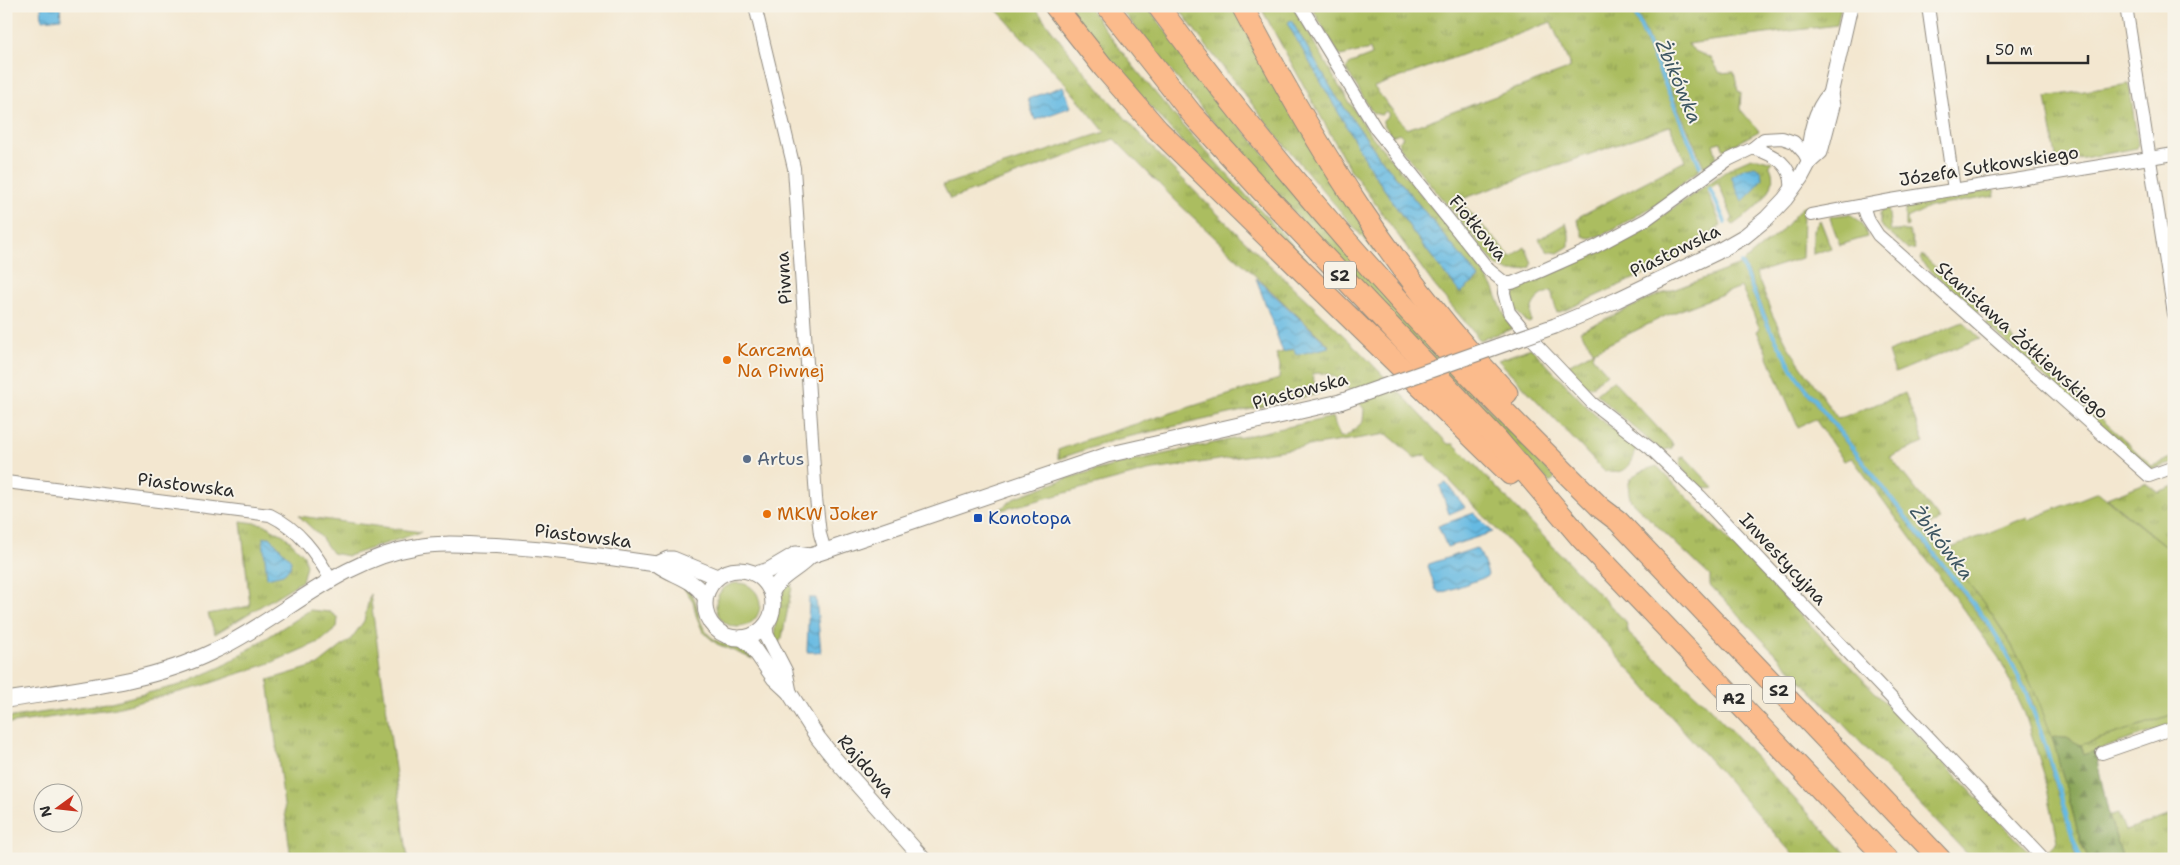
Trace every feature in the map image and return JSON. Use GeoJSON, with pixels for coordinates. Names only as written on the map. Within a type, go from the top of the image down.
{"type":"FeatureCollection","features":[{"type":"Feature","properties":{"kind":"highway"},"geometry":{"type":"LineString","coordinates":[[1055,6],[1104,68],[1158,130],[1521,485],[1581,538]]}},
{"type":"Feature","properties":{"kind":"highway","name":"S2"},"geometry":{"type":"LineString","coordinates":[[1107,6],[1211,134],[1326,260],[1497,439],[1581,538]]}},
{"type":"Feature","properties":{"kind":"highway","name":"S2"},"geometry":{"type":"LineString","coordinates":[[1158,6],[1263,143],[1356,251],[1470,376],[1601,508],[1618,521],[1940,859]]}},
{"type":"Feature","properties":{"kind":"highway"},"geometry":{"type":"LineString","coordinates":[[1242,6],[1311,133],[1386,248],[1458,339],[1603,494],[1618,521]]}},
{"type":"Feature","properties":{"kind":"highway","name":"A2"},"geometry":{"type":"LineString","coordinates":[[1581,538],[1887,859]]}},
{"type":"Feature","properties":{"kind":"street","name":"Piwna"},"geometry":{"type":"LineString","coordinates":[[756,6],[794,168],[816,498],[820,534],[825,551]]}},
{"type":"Feature","properties":{"kind":"street","name":"Fiołkowa"},"geometry":{"type":"LineString","coordinates":[[1301,6],[1376,129],[1429,197],[1490,270],[1505,283],[1512,283],[1550,267],[1647,220],[1728,160],[1753,148],[1767,138],[1786,139],[1794,142],[1809,162]]}},
{"type":"Feature","properties":{"kind":"street","name":"Piastowska"},"geometry":{"type":"LineString","coordinates":[[756,574],[769,570],[796,554],[810,556],[1107,455],[1340,402],[1555,326],[1617,300],[1718,252],[1754,229],[1778,208],[1792,190],[1809,162],[1820,152],[1832,106],[1830,94],[1850,6]]}},
{"type":"Feature","properties":{"kind":"street"},"geometry":{"type":"LineString","coordinates":[[1928,6],[1954,190]]}},
{"type":"Feature","properties":{"kind":"street"},"geometry":{"type":"LineString","coordinates":[[2126,6],[2174,314]]}},
{"type":"Feature","properties":{"kind":"street"},"geometry":{"type":"LineString","coordinates":[[1753,148],[1769,153],[1784,163],[1790,175],[1792,190]]}},
{"type":"Feature","properties":{"kind":"street","name":"Józefa Sułkowskiego"},"geometry":{"type":"LineString","coordinates":[[1811,215],[2174,154]]}},
{"type":"Feature","properties":{"kind":"street","name":"Stanisława Żółkiewskiego"},"geometry":{"type":"LineString","coordinates":[[1863,205],[1867,218],[1878,235],[2148,476],[2174,466]]}},
{"type":"Feature","properties":{"kind":"street","name":"Inwestycyjna"},"geometry":{"type":"LineString","coordinates":[[1505,283],[1504,293],[1509,312],[1533,341],[1592,403],[1650,448],[1700,496],[2044,859]]}},
{"type":"Feature","properties":{"kind":"street","name":"Piastowska"},"geometry":{"type":"LineString","coordinates":[[6,482],[270,515],[291,527],[312,548],[331,580]]}},
{"type":"Feature","properties":{"kind":"street","name":"Piastowska"},"geometry":{"type":"LineString","coordinates":[[6,700],[116,682],[190,662],[229,644],[331,580],[381,557],[416,547],[448,544],[506,545],[657,564],[669,573],[692,581],[706,597]]}},
{"type":"Feature","properties":{"kind":"street","name":"Piastowska"},"geometry":{"type":"LineString","coordinates":[[772,592],[775,585],[793,569],[802,565],[810,556]]}},
{"type":"Feature","properties":{"kind":"street","name":"Piastowska"},"geometry":{"type":"LineString","coordinates":[[657,564],[673,559],[717,577]]}},
{"type":"Feature","properties":{"kind":"street"},"geometry":{"type":"LineString","coordinates":[[736,569],[756,574],[772,592],[774,607],[769,621],[765,627],[754,635],[742,638],[727,636],[714,627],[706,613],[706,597],[712,583],[717,577],[736,569]]}},
{"type":"Feature","properties":{"kind":"street","name":"Rajdowa"},"geometry":{"type":"LineString","coordinates":[[765,627],[766,635],[784,672],[789,692]]}},
{"type":"Feature","properties":{"kind":"street","name":"Rajdowa"},"geometry":{"type":"LineString","coordinates":[[742,638],[752,645],[774,678],[789,692],[823,745],[923,859]]}},
{"type":"Feature","properties":{"kind":"street"},"geometry":{"type":"LineString","coordinates":[[2102,754],[2174,728]]}},
{"type":"Feature","properties":{"kind":"green space"},"geometry":{"type":"Polygon","coordinates":[[[993,6],[1034,6],[1099,88],[1169,165],[1352,344],[1448,444],[1454,444],[1468,458],[1626,622],[1629,634],[1706,704],[1851,859],[1797,859],[1607,644],[1425,455],[1415,458],[1387,434],[1147,471],[998,511],[1016,497],[1068,478],[1119,464],[1333,417],[1339,437],[1345,437],[1363,422],[1364,409],[1348,389],[1336,378],[1321,373],[1312,374],[1318,394],[1114,440],[1058,459],[1058,450],[1088,439],[1279,379],[1280,366],[1276,354],[1294,349],[1330,346],[1178,203],[1114,139],[950,199],[943,185],[1105,132],[1062,80],[993,6]]]}},
{"type":"Feature","properties":{"kind":"green space"},"geometry":{"type":"Polygon","coordinates":[[[1067,6],[1088,6],[1166,105],[1221,168],[1307,260],[1305,263],[1184,144],[1118,71],[1067,6]]]}},
{"type":"Feature","properties":{"kind":"green space"},"geometry":{"type":"Polygon","coordinates":[[[1118,6],[1147,6],[1220,102],[1414,330],[1555,478],[1550,483],[1325,247],[1206,114],[1118,6]]]}},
{"type":"Feature","properties":{"kind":"green space"},"geometry":{"type":"Polygon","coordinates":[[[1177,6],[1232,6],[1377,249],[1375,252],[1281,141],[1177,6]]]}},
{"type":"Feature","properties":{"kind":"green space"},"geometry":{"type":"Polygon","coordinates":[[[1260,6],[1293,6],[1340,88],[1370,134],[1471,254],[1494,289],[1512,329],[1480,340],[1434,285],[1348,166],[1260,6]],[[1336,96],[1372,171],[1415,235],[1460,293],[1479,278],[1379,156],[1336,96]]]}},
{"type":"Feature","properties":{"kind":"green space"},"geometry":{"type":"Polygon","coordinates":[[[1311,6],[1630,6],[1700,170],[1690,176],[1664,200],[1603,235],[1589,238],[1583,236],[1577,220],[1580,216],[1685,161],[1670,126],[1459,200],[1511,257],[1525,247],[1532,263],[1531,267],[1517,271],[1504,269],[1495,264],[1399,146],[1398,142],[1403,137],[1399,133],[1392,136],[1383,123],[1383,120],[1389,115],[1386,111],[1381,115],[1373,113],[1346,69],[1351,63],[1372,55],[1370,49],[1341,56],[1311,6]],[[1551,22],[1374,87],[1407,129],[1571,68],[1551,22]]]}},
{"type":"Feature","properties":{"kind":"green space"},"geometry":{"type":"Polygon","coordinates":[[[1634,6],[1841,6],[1837,25],[1687,44],[1695,51],[1711,58],[1720,73],[1734,72],[1738,91],[1741,92],[1740,109],[1759,131],[1724,150],[1721,142],[1713,144],[1717,158],[1704,167],[1634,6]]]}},
{"type":"Feature","properties":{"kind":"green space"},"geometry":{"type":"Polygon","coordinates":[[[2129,84],[2137,148],[2057,163],[2046,97],[2129,84]]]}},
{"type":"Feature","properties":{"kind":"green space"},"geometry":{"type":"Polygon","coordinates":[[[1751,158],[1772,162],[1769,165],[1772,183],[1763,200],[1733,225],[1730,221],[1733,219],[1718,183],[1707,190],[1721,225],[1717,227],[1720,232],[1670,262],[1557,313],[1551,291],[1541,296],[1532,306],[1531,322],[1528,323],[1514,309],[1513,298],[1517,290],[1635,235],[1735,165],[1751,158]]]}},
{"type":"Feature","properties":{"kind":"green space"},"geometry":{"type":"Polygon","coordinates":[[[1994,190],[1995,196],[1930,207],[1907,218],[1908,226],[1905,227],[1905,204],[1994,190]]]}},
{"type":"Feature","properties":{"kind":"green space"},"geometry":{"type":"Polygon","coordinates":[[[1829,205],[1803,210],[1802,258],[1756,273],[1772,314],[1789,348],[1838,419],[1905,393],[1924,443],[1890,457],[1940,520],[1925,526],[1984,604],[2006,636],[2028,675],[2055,746],[2081,843],[2089,859],[2083,859],[2076,845],[2032,701],[2007,650],[1980,610],[1796,373],[1773,332],[1743,262],[1780,232],[1803,206],[1829,205]]]}},
{"type":"Feature","properties":{"kind":"green space"},"geometry":{"type":"Polygon","coordinates":[[[1888,207],[1891,231],[1909,231],[1915,249],[1908,250],[1880,225],[1880,213],[1888,207]]]}},
{"type":"Feature","properties":{"kind":"green space"},"geometry":{"type":"Polygon","coordinates":[[[1849,214],[1861,223],[1867,237],[1840,245],[1830,218],[1831,216],[1849,214]]]}},
{"type":"Feature","properties":{"kind":"green space"},"geometry":{"type":"Polygon","coordinates":[[[1820,220],[1831,248],[1813,254],[1813,230],[1820,220]]]}},
{"type":"Feature","properties":{"kind":"green space"},"geometry":{"type":"Polygon","coordinates":[[[1566,223],[1569,234],[1569,246],[1558,253],[1547,251],[1539,239],[1566,223]]]}},
{"type":"Feature","properties":{"kind":"green space"},"geometry":{"type":"Polygon","coordinates":[[[1922,255],[1982,309],[1978,312],[1975,311],[1924,265],[1920,259],[1922,255]]]}},
{"type":"Feature","properties":{"kind":"green space"},"geometry":{"type":"Polygon","coordinates":[[[1740,265],[1766,325],[1800,384],[1992,632],[2013,666],[2030,702],[2078,859],[2054,859],[2047,852],[2058,841],[2044,774],[2025,714],[1999,658],[1852,458],[1844,461],[1815,419],[1798,427],[1757,331],[1760,329],[1741,287],[1665,316],[1594,351],[1580,331],[1651,298],[1740,265]]]}},
{"type":"Feature","properties":{"kind":"green space"},"geometry":{"type":"Polygon","coordinates":[[[1992,318],[2014,338],[2014,342],[2067,390],[2073,390],[2079,395],[2080,399],[2152,466],[2174,457],[2174,463],[2152,469],[2145,467],[1986,324],[1992,318]]]}},
{"type":"Feature","properties":{"kind":"green space"},"geometry":{"type":"Polygon","coordinates":[[[1963,322],[1980,338],[1895,373],[1888,352],[1963,322]]]}},
{"type":"Feature","properties":{"kind":"green space"},"geometry":{"type":"Polygon","coordinates":[[[1531,348],[1594,414],[1636,447],[1633,460],[1626,469],[1616,472],[1603,470],[1498,360],[1531,348]]]}},
{"type":"Feature","properties":{"kind":"green space"},"geometry":{"type":"Polygon","coordinates":[[[1594,351],[1592,356],[1607,373],[1593,386],[1587,386],[1566,366],[1594,351]]]}},
{"type":"Feature","properties":{"kind":"green space"},"geometry":{"type":"Polygon","coordinates":[[[1613,380],[1673,444],[1672,448],[1661,451],[1596,394],[1613,380]]]}},
{"type":"Feature","properties":{"kind":"green space"},"geometry":{"type":"Polygon","coordinates":[[[1684,456],[1714,488],[1703,488],[1690,478],[1680,464],[1681,457],[1684,456]]]}},
{"type":"Feature","properties":{"kind":"green space"},"geometry":{"type":"Polygon","coordinates":[[[1657,466],[2036,859],[1972,859],[1710,585],[1710,576],[1631,501],[1629,493],[1630,481],[1637,474],[1657,466]]]}},
{"type":"Feature","properties":{"kind":"green space"},"geometry":{"type":"Polygon","coordinates":[[[2145,483],[2158,492],[2174,486],[2174,553],[2107,498],[2145,483]]]}},
{"type":"Feature","properties":{"kind":"green space"},"geometry":{"type":"Polygon","coordinates":[[[2098,492],[2174,553],[2174,714],[2081,745],[2067,738],[2052,737],[2032,685],[2009,641],[1944,551],[2027,517],[2028,520],[2098,492]]]}},
{"type":"Feature","properties":{"kind":"green space"},"geometry":{"type":"Polygon","coordinates":[[[299,516],[421,532],[348,556],[332,553],[321,537],[299,516]]]}},
{"type":"Feature","properties":{"kind":"green space"},"geometry":{"type":"Polygon","coordinates":[[[241,521],[263,524],[285,536],[304,555],[306,565],[302,581],[215,634],[208,614],[250,606],[241,521]]]}},
{"type":"Feature","properties":{"kind":"green space"},"geometry":{"type":"Polygon","coordinates":[[[788,582],[792,587],[782,638],[776,646],[777,614],[788,582]]]}},
{"type":"Feature","properties":{"kind":"green space"},"geometry":{"type":"Polygon","coordinates":[[[738,583],[750,587],[756,593],[760,605],[756,617],[750,623],[738,627],[726,623],[720,617],[716,605],[720,593],[726,587],[738,583]]]}},
{"type":"Feature","properties":{"kind":"green space"},"geometry":{"type":"Polygon","coordinates":[[[682,586],[693,596],[701,622],[709,635],[720,642],[742,650],[753,659],[717,644],[703,632],[693,601],[682,586]]]}},
{"type":"Feature","properties":{"kind":"green space"},"geometry":{"type":"Polygon","coordinates":[[[370,594],[408,859],[291,859],[268,680],[318,665],[351,639],[364,621],[370,594]]]}},
{"type":"Feature","properties":{"kind":"green space"},"geometry":{"type":"Polygon","coordinates":[[[310,610],[330,612],[338,618],[337,628],[321,641],[273,662],[199,687],[116,708],[6,724],[6,718],[107,703],[180,685],[223,666],[310,610]]]}},
{"type":"Feature","properties":{"kind":"green space"},"geometry":{"type":"Polygon","coordinates":[[[2174,714],[2174,724],[2084,755],[2081,745],[2174,714]]]}},
{"type":"Feature","properties":{"kind":"green space"},"geometry":{"type":"Polygon","coordinates":[[[2052,737],[2067,738],[2081,745],[2084,755],[2095,751],[2109,816],[2123,859],[2089,859],[2081,843],[2052,737]]]}},
{"type":"Feature","properties":{"kind":"green space"},"geometry":{"type":"Polygon","coordinates":[[[2118,813],[2125,831],[2174,814],[2174,859],[2123,859],[2109,816],[2118,813]]]}},
{"type":"Feature","properties":{"kind":"water"},"geometry":{"type":"Polygon","coordinates":[[[41,6],[60,6],[61,18],[42,20],[41,6]]]}},
{"type":"Feature","properties":{"kind":"water"},"geometry":{"type":"Polygon","coordinates":[[[1291,20],[1336,96],[1379,156],[1479,278],[1460,293],[1415,235],[1372,171],[1287,23],[1291,20]]]}},
{"type":"Feature","properties":{"kind":"water"},"geometry":{"type":"Polygon","coordinates":[[[1063,86],[1071,107],[1035,120],[1028,99],[1063,86]]]}},
{"type":"Feature","properties":{"kind":"water"},"geometry":{"type":"Polygon","coordinates":[[[1755,166],[1761,170],[1762,178],[1755,189],[1742,202],[1731,176],[1745,168],[1755,166]]]}},
{"type":"Feature","properties":{"kind":"water"},"geometry":{"type":"Polygon","coordinates":[[[1256,278],[1330,347],[1296,355],[1294,349],[1283,352],[1256,278]]]}},
{"type":"Feature","properties":{"kind":"water"},"geometry":{"type":"Polygon","coordinates":[[[1446,483],[1465,507],[1449,514],[1440,486],[1446,483]]]}},
{"type":"Feature","properties":{"kind":"water"},"geometry":{"type":"Polygon","coordinates":[[[1474,513],[1493,532],[1447,547],[1438,526],[1474,513]]]}},
{"type":"Feature","properties":{"kind":"water"},"geometry":{"type":"Polygon","coordinates":[[[270,537],[291,560],[290,568],[283,574],[267,578],[263,538],[270,537]]]}},
{"type":"Feature","properties":{"kind":"water"},"geometry":{"type":"Polygon","coordinates":[[[1476,548],[1481,555],[1488,574],[1486,577],[1441,593],[1436,590],[1428,567],[1429,564],[1476,548]]]}},
{"type":"Feature","properties":{"kind":"water"},"geometry":{"type":"Polygon","coordinates":[[[809,598],[816,598],[821,652],[807,652],[809,598]]]}},
{"type":"Feature","properties":{"kind":"waterway","name":"Żbikówka"},"geometry":{"type":"LineString","coordinates":[[1632,6],[1700,166]]}},
{"type":"Feature","properties":{"kind":"waterway","name":"Żbikówka"},"geometry":{"type":"LineString","coordinates":[[1710,189],[1725,222]]}},
{"type":"Feature","properties":{"kind":"waterway","name":"Żbikówka"},"geometry":{"type":"LineString","coordinates":[[1741,263],[1768,325],[1797,377],[1989,624],[2005,650],[2018,675],[2039,728],[2081,859]]}},
{"type":"Feature","properties":{"kind":"place","name":"Karczma Na Piwnej"},"geometry":{"type":"Point","coordinates":[727,360]}},
{"type":"Feature","properties":{"kind":"place","name":"Artus"},"geometry":{"type":"Point","coordinates":[747,459]}},
{"type":"Feature","properties":{"kind":"place","name":"MKW Joker"},"geometry":{"type":"Point","coordinates":[767,514]}},
{"type":"Feature","properties":{"kind":"place","name":"Konotopa"},"geometry":{"type":"Point","coordinates":[978,518]}}]}
